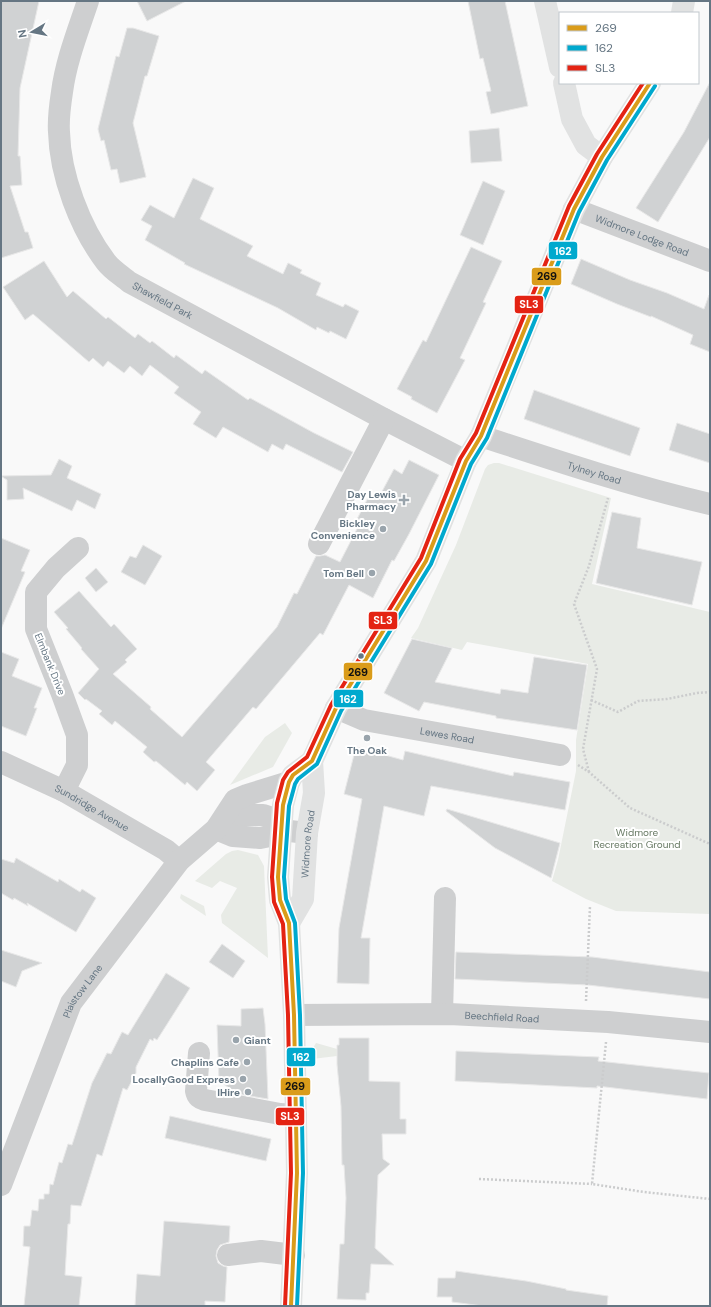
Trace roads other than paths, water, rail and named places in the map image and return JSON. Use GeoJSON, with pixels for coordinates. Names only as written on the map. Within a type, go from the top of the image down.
{"type":"FeatureCollection","features":[{"type":"Feature","properties":{"kind":"main road"},"geometry":{"type":"LineString","coordinates":[[545,1],[559,63]]}},
{"type":"Feature","properties":{"kind":"main road"},"geometry":{"type":"LineString","coordinates":[[682,12],[684,1]]}},
{"type":"Feature","properties":{"kind":"main road"},"geometry":{"type":"LineString","coordinates":[[564,84],[572,119],[586,145],[602,157]]}},
{"type":"Feature","properties":{"kind":"main road","name":"Widmore Road"},"geometry":{"type":"LineString","coordinates":[[289,923],[303,899],[307,833],[314,793],[312,761],[336,708],[426,561],[466,461],[481,436],[574,210],[602,157],[649,84]]}},
{"type":"Feature","properties":{"kind":"main road","name":"Widmore Road"},"geometry":{"type":"LineString","coordinates":[[291,1306],[297,1173],[294,1015],[289,923],[280,900],[278,877],[283,805],[289,782],[293,775],[312,761]]}},
{"type":"Feature","properties":{"kind":"street","name":"Shawfield Park"},"geometry":{"type":"LineString","coordinates":[[88,1],[70,55],[62,91],[59,132],[63,163],[71,193],[82,221],[103,257],[129,282],[384,419],[466,461]]}},
{"type":"Feature","properties":{"kind":"street","name":"Widmore Lodge Road"},"geometry":{"type":"LineString","coordinates":[[574,210],[710,261]]}},
{"type":"Feature","properties":{"kind":"street"},"geometry":{"type":"LineString","coordinates":[[320,544],[384,419]]}},
{"type":"Feature","properties":{"kind":"street","name":"Tylney Road"},"geometry":{"type":"LineString","coordinates":[[481,436],[613,479],[670,495],[710,504]]}},
{"type":"Feature","properties":{"kind":"street","name":"Elmbank Drive"},"geometry":{"type":"LineString","coordinates":[[64,792],[77,765],[77,735],[36,629],[36,592],[56,568],[78,548]]}},
{"type":"Feature","properties":{"kind":"street","name":"Lewes Road"},"geometry":{"type":"LineString","coordinates":[[336,708],[364,720],[560,755]]}},
{"type":"Feature","properties":{"kind":"street","name":"Sundridge Avenue"},"geometry":{"type":"LineString","coordinates":[[1,762],[64,792],[166,850],[179,861]]}},
{"type":"Feature","properties":{"kind":"street","name":"Plaistow Lane"},"geometry":{"type":"LineString","coordinates":[[1,1185],[71,1003],[179,861],[221,822],[235,800],[289,782]]}},
{"type":"Feature","properties":{"kind":"street"},"geometry":{"type":"LineString","coordinates":[[221,822],[233,836],[260,838],[270,836],[281,830],[307,833]]}},
{"type":"Feature","properties":{"kind":"street"},"geometry":{"type":"LineString","coordinates":[[442,1014],[444,898]]}},
{"type":"Feature","properties":{"kind":"street","name":"Beechfield Road"},"geometry":{"type":"LineString","coordinates":[[294,1015],[442,1014],[608,1022],[710,1032]]}},
{"type":"Feature","properties":{"kind":"street"},"geometry":{"type":"LineString","coordinates":[[199,1053],[196,1091],[200,1098],[296,1116]]}},
{"type":"Feature","properties":{"kind":"street"},"geometry":{"type":"LineString","coordinates":[[228,1255],[261,1251],[294,1255]]}},
{"type":"Feature","properties":{"kind":"place","name":"Day Lewis Pharmacy"},"geometry":{"type":"Point","coordinates":[404,500]}},
{"type":"Feature","properties":{"kind":"place","name":"Bickley Convenience"},"geometry":{"type":"Point","coordinates":[383,529]}},
{"type":"Feature","properties":{"kind":"place","name":"Tom Bell"},"geometry":{"type":"Point","coordinates":[372,573]}},
{"type":"Feature","properties":{"kind":"place","name":"The Oak"},"geometry":{"type":"Point","coordinates":[367,738]}},
{"type":"Feature","properties":{"kind":"place","name":"Giant"},"geometry":{"type":"Point","coordinates":[236,1040]}},
{"type":"Feature","properties":{"kind":"place","name":"Chaplins Cafe"},"geometry":{"type":"Point","coordinates":[247,1062]}},
{"type":"Feature","properties":{"kind":"place","name":"LocallyGood Express"},"geometry":{"type":"Point","coordinates":[243,1079]}},
{"type":"Feature","properties":{"kind":"place","name":"IHire"},"geometry":{"type":"Point","coordinates":[248,1092]}},
{"type":"Feature","properties":{"kind":"park label","name":"Widmore Recreation Ground"},"geometry":{"type":"Point","coordinates":[637,838]}}]}
